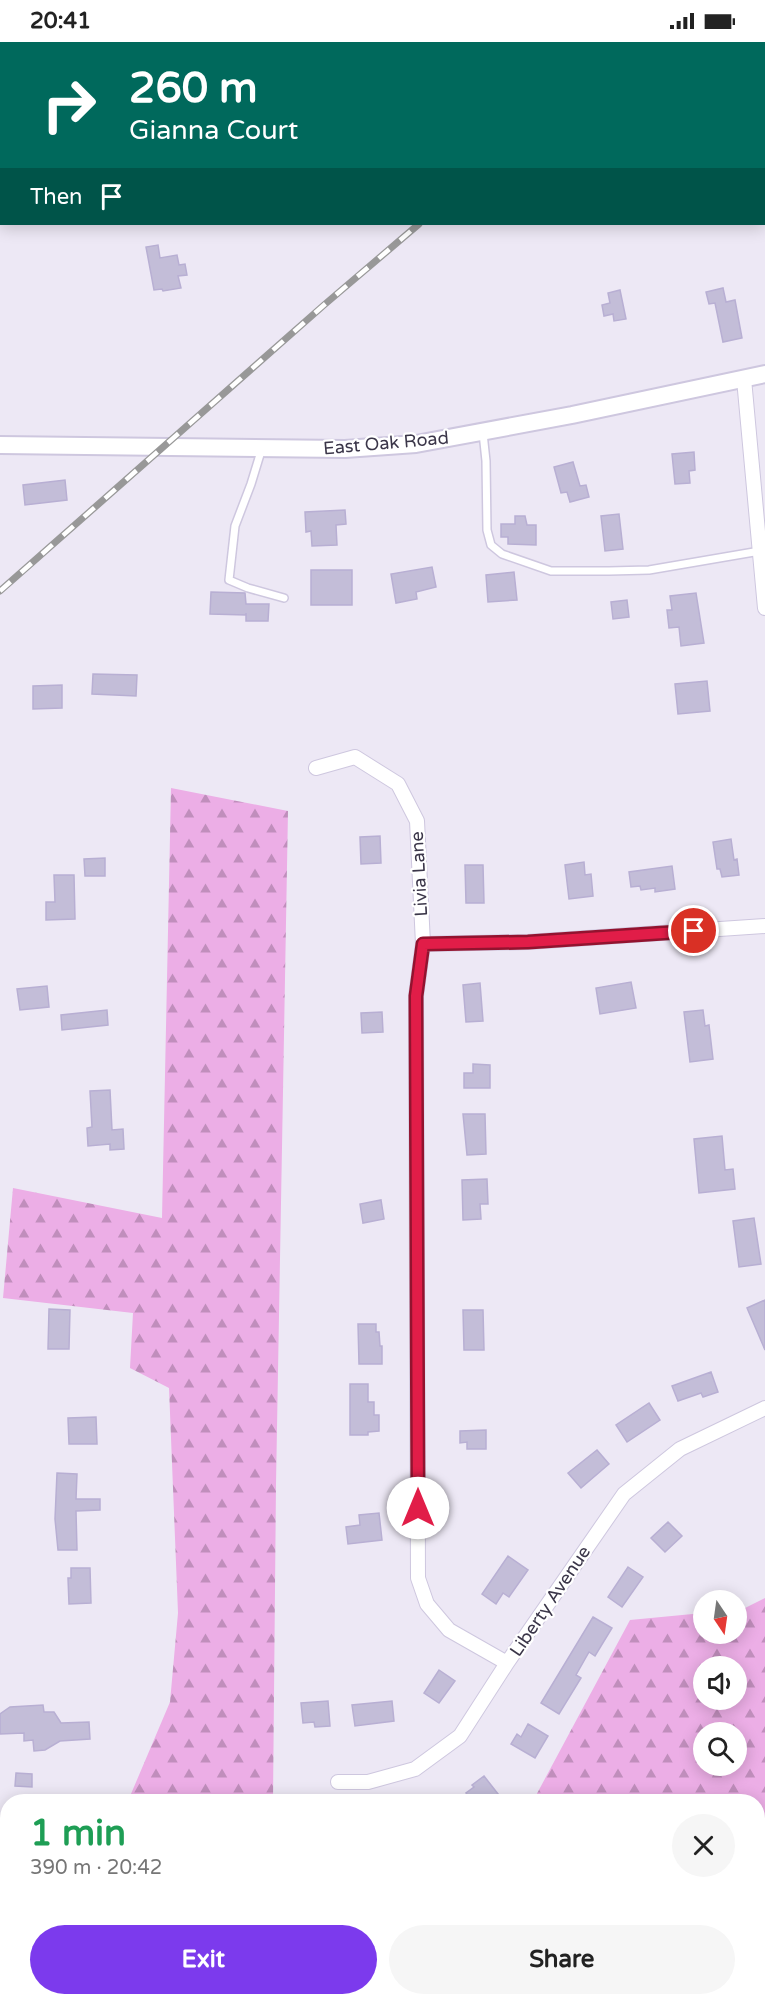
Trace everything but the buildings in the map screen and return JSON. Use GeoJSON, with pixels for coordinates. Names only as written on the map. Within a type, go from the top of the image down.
{"type":"FeatureCollection","features":[{"type":"Feature","properties":{"kind":"street","name":"East Oak Road"},"geometry":{"type":"LineString","coordinates":[[0,445],[345,449],[416,444],[483,433],[765,374]]}},
{"type":"Feature","properties":{"kind":"street"},"geometry":{"type":"LineString","coordinates":[[744,379],[765,608]]}},
{"type":"Feature","properties":{"kind":"street","name":"Livia Lane"},"geometry":{"type":"LineString","coordinates":[[316,768],[355,758],[398,784],[417,821],[423,944],[416,996],[418,1578],[427,1604],[449,1630],[507,1663]]}},
{"type":"Feature","properties":{"kind":"street"},"geometry":{"type":"LineString","coordinates":[[423,944],[528,942],[765,926]]}},
{"type":"Feature","properties":{"kind":"street","name":"Liberty Avenue"},"geometry":{"type":"LineString","coordinates":[[338,1782],[368,1782],[415,1769],[460,1736],[507,1663],[624,1494],[680,1449],[765,1408]]}},
{"type":"Feature","properties":{"kind":"lane"},"geometry":{"type":"LineString","coordinates":[[483,433],[486,460],[487,530],[491,545],[502,554],[551,571],[609,571],[649,570],[760,551]]}},
{"type":"Feature","properties":{"kind":"lane"},"geometry":{"type":"LineString","coordinates":[[262,448],[235,526],[229,580],[284,598]]}},
{"type":"Feature","properties":{"kind":"green space"},"geometry":{"type":"Polygon","coordinates":[[[171,788],[288,811],[273,1794],[131,1794],[170,1702],[178,1613],[169,1388],[130,1368],[133,1313],[3,1298],[13,1188],[162,1218],[171,788]]]}},
{"type":"Feature","properties":{"kind":"green space"},"geometry":{"type":"Polygon","coordinates":[[[765,1598],[765,1794],[537,1794],[630,1620],[693,1614],[693,1644],[747,1644],[747,1607],[765,1598]]]}},
{"type":"Feature","properties":{"kind":"railway"},"geometry":{"type":"LineString","coordinates":[[0,591],[418,225]]}},
{"type":"Feature","properties":{"kind":"route"},"geometry":{"type":"LineString","coordinates":[[418,1508],[416,996],[423,944],[528,942],[694,931]]}}]}
